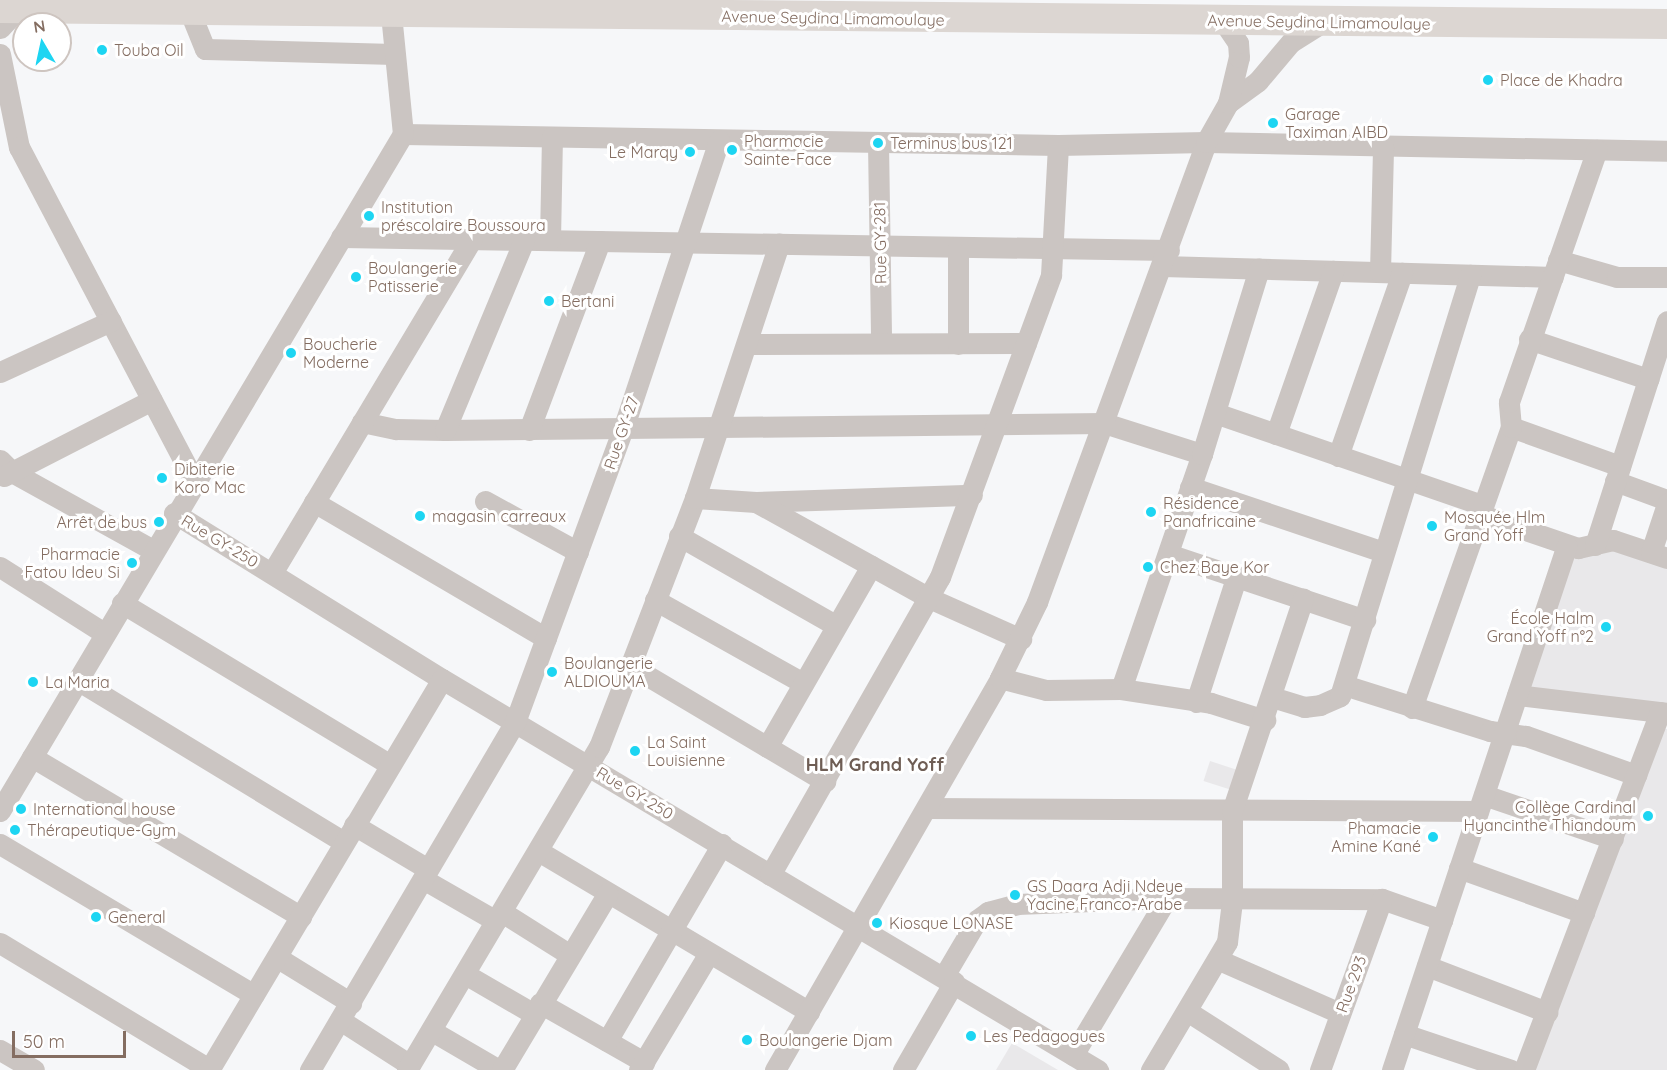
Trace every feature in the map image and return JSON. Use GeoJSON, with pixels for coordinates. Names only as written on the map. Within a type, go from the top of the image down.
{"type":"FeatureCollection","features":[{"type":"Feature","properties":{"kind":"highway","name":"Avenue Seydina Limamoulaye"},"geometry":{"type":"LineString","coordinates":[[6,15],[190,12],[1667,24]]}},
{"type":"Feature","properties":{"kind":"street"},"geometry":{"type":"LineString","coordinates":[[190,12],[205,49],[394,54]]}},
{"type":"Feature","properties":{"kind":"street"},"geometry":{"type":"LineString","coordinates":[[3,797],[32,757],[79,681],[174,513],[403,134],[391,14]]}},
{"type":"Feature","properties":{"kind":"street"},"geometry":{"type":"LineString","coordinates":[[775,1070],[859,928],[1021,639],[1166,258],[1206,142],[1228,103],[1239,57],[1238,44],[1223,21]]}},
{"type":"Feature","properties":{"kind":"street"},"geometry":{"type":"LineString","coordinates":[[1228,103],[1258,81],[1291,42],[1323,22]]}},
{"type":"Feature","properties":{"kind":"street"},"geometry":{"type":"LineString","coordinates":[[0,54],[10,151],[111,321],[194,480]]}},
{"type":"Feature","properties":{"kind":"street"},"geometry":{"type":"LineString","coordinates":[[403,134],[1058,145],[1206,142],[1667,151]]}},
{"type":"Feature","properties":{"kind":"street"},"geometry":{"type":"LineString","coordinates":[[550,240],[552,137]]}},
{"type":"Feature","properties":{"kind":"street","name":"Rue GY-27"},"geometry":{"type":"LineString","coordinates":[[310,1070],[515,722],[624,426],[719,140]]}},
{"type":"Feature","properties":{"kind":"street","name":"Rue GY-281"},"geometry":{"type":"LineString","coordinates":[[878,143],[880,344]]}},
{"type":"Feature","properties":{"kind":"street"},"geometry":{"type":"LineString","coordinates":[[771,875],[928,598],[972,495],[1051,275],[1055,248],[1058,145]]}},
{"type":"Feature","properties":{"kind":"street"},"geometry":{"type":"LineString","coordinates":[[1380,272],[1383,147]]}},
{"type":"Feature","properties":{"kind":"street"},"geometry":{"type":"LineString","coordinates":[[1412,708],[1511,427],[1509,402],[1529,339],[1597,150]]}},
{"type":"Feature","properties":{"kind":"street"},"geometry":{"type":"LineString","coordinates":[[341,237],[1055,248],[1259,269],[1470,275],[1555,268],[1617,277],[1667,277]]}},
{"type":"Feature","properties":{"kind":"street"},"geometry":{"type":"LineString","coordinates":[[272,573],[472,239]]}},
{"type":"Feature","properties":{"kind":"street"},"geometry":{"type":"LineString","coordinates":[[445,430],[524,240]]}},
{"type":"Feature","properties":{"kind":"street"},"geometry":{"type":"LineString","coordinates":[[529,430],[600,241]]}},
{"type":"Feature","properties":{"kind":"street"},"geometry":{"type":"LineString","coordinates":[[278,958],[346,1011],[408,1067],[540,852],[589,765],[695,498],[748,344],[779,244]]}},
{"type":"Feature","properties":{"kind":"street"},"geometry":{"type":"LineString","coordinates":[[958,247],[958,344]]}},
{"type":"Feature","properties":{"kind":"street"},"geometry":{"type":"LineString","coordinates":[[1121,689],[1202,454],[1259,269]]}},
{"type":"Feature","properties":{"kind":"street"},"geometry":{"type":"LineString","coordinates":[[1276,434],[1333,271]]}},
{"type":"Feature","properties":{"kind":"street"},"geometry":{"type":"LineString","coordinates":[[1338,456],[1402,273]]}},
{"type":"Feature","properties":{"kind":"street"},"geometry":{"type":"LineString","coordinates":[[1272,697],[1289,705],[1320,705],[1340,696],[1365,620],[1405,479],[1470,275]]}},
{"type":"Feature","properties":{"kind":"street"},"geometry":{"type":"LineString","coordinates":[[0,372],[111,321]]}},
{"type":"Feature","properties":{"kind":"street"},"geometry":{"type":"LineString","coordinates":[[1595,545],[1667,321]]}},
{"type":"Feature","properties":{"kind":"street"},"geometry":{"type":"LineString","coordinates":[[1529,339],[1648,379]]}},
{"type":"Feature","properties":{"kind":"street"},"geometry":{"type":"LineString","coordinates":[[748,344],[1026,343]]}},
{"type":"Feature","properties":{"kind":"street"},"geometry":{"type":"LineString","coordinates":[[4,470],[152,400]]}},
{"type":"Feature","properties":{"kind":"street"},"geometry":{"type":"LineString","coordinates":[[1215,413],[1405,479],[1578,548],[1613,540],[1659,555],[1667,502],[1618,473],[1511,427]]}},
{"type":"Feature","properties":{"kind":"street"},"geometry":{"type":"LineString","coordinates":[[362,422],[396,429],[445,430],[529,430],[624,426],[720,428],[1104,423],[1202,454]]}},
{"type":"Feature","properties":{"kind":"street"},"geometry":{"type":"LineString","coordinates":[[4,470],[153,550]]}},
{"type":"Feature","properties":{"kind":"street"},"geometry":{"type":"LineString","coordinates":[[1190,487],[1383,552]]}},
{"type":"Feature","properties":{"kind":"street"},"geometry":{"type":"LineString","coordinates":[[695,498],[756,502],[972,495]]}},
{"type":"Feature","properties":{"kind":"street"},"geometry":{"type":"LineString","coordinates":[[484,501],[578,552]]}},
{"type":"Feature","properties":{"kind":"street"},"geometry":{"type":"LineString","coordinates":[[314,502],[546,638]]}},
{"type":"Feature","properties":{"kind":"street"},"geometry":{"type":"LineString","coordinates":[[756,502],[928,598],[1021,639]]}},
{"type":"Feature","properties":{"kind":"street","name":"Rue GY-250"},"geometry":{"type":"LineString","coordinates":[[174,513],[442,679],[722,844],[859,928],[949,979],[1098,1070]]}},
{"type":"Feature","properties":{"kind":"street"},"geometry":{"type":"LineString","coordinates":[[679,536],[836,625]]}},
{"type":"Feature","properties":{"kind":"street"},"geometry":{"type":"LineString","coordinates":[[1392,1070],[1567,544]]}},
{"type":"Feature","properties":{"kind":"street"},"geometry":{"type":"LineString","coordinates":[[1167,554],[1237,575],[1365,620]]}},
{"type":"Feature","properties":{"kind":"street"},"geometry":{"type":"LineString","coordinates":[[767,747],[871,566]]}},
{"type":"Feature","properties":{"kind":"street"},"geometry":{"type":"LineString","coordinates":[[0,568],[104,633],[107,630]]}},
{"type":"Feature","properties":{"kind":"street"},"geometry":{"type":"LineString","coordinates":[[1196,702],[1237,575]]}},
{"type":"Feature","properties":{"kind":"street"},"geometry":{"type":"LineString","coordinates":[[1151,1070],[1219,960],[1227,942],[1232,901],[1232,811],[1265,720],[1303,598]]}},
{"type":"Feature","properties":{"kind":"street"},"geometry":{"type":"LineString","coordinates":[[655,600],[803,683]]}},
{"type":"Feature","properties":{"kind":"street"},"geometry":{"type":"LineString","coordinates":[[122,603],[389,764]]}},
{"type":"Feature","properties":{"kind":"street"},"geometry":{"type":"LineString","coordinates":[[630,666],[825,782]]}},
{"type":"Feature","properties":{"kind":"street"},"geometry":{"type":"LineString","coordinates":[[1000,678],[1046,690],[1121,689],[1196,702],[1265,720]]}},
{"type":"Feature","properties":{"kind":"street"},"geometry":{"type":"LineString","coordinates":[[0,943],[209,1070],[278,958],[389,764],[442,679]]}},
{"type":"Feature","properties":{"kind":"street"},"geometry":{"type":"LineString","coordinates":[[79,681],[570,955]]}},
{"type":"Feature","properties":{"kind":"street"},"geometry":{"type":"LineString","coordinates":[[1344,685],[1412,708],[1505,733],[1526,736],[1636,775]]}},
{"type":"Feature","properties":{"kind":"street"},"geometry":{"type":"LineString","coordinates":[[1517,695],[1664,712],[1636,775],[1524,1070]]}},
{"type":"Feature","properties":{"kind":"street"},"geometry":{"type":"LineString","coordinates":[[32,757],[301,917]]}},
{"type":"Feature","properties":{"kind":"street"},"geometry":{"type":"LineString","coordinates":[[927,808],[1232,811],[1481,803],[1613,838]]}},
{"type":"Feature","properties":{"kind":"street"},"geometry":{"type":"LineString","coordinates":[[0,844],[254,995]]}},
{"type":"Feature","properties":{"kind":"street"},"geometry":{"type":"LineString","coordinates":[[607,1041],[722,844]]}},
{"type":"Feature","properties":{"kind":"street"},"geometry":{"type":"LineString","coordinates":[[540,852],[809,1012]]}},
{"type":"Feature","properties":{"kind":"street"},"geometry":{"type":"LineString","coordinates":[[1459,868],[1584,913]]}},
{"type":"Feature","properties":{"kind":"street"},"geometry":{"type":"LineString","coordinates":[[432,1031],[501,1070],[608,893]]}},
{"type":"Feature","properties":{"kind":"street"},"geometry":{"type":"LineString","coordinates":[[903,1070],[977,920],[988,912],[1017,904],[1167,898],[1232,901],[1382,899],[1442,920]]}},
{"type":"Feature","properties":{"kind":"street"},"geometry":{"type":"LineString","coordinates":[[1073,1055],[1167,898]]}},
{"type":"Feature","properties":{"kind":"street","name":"Rue 293"},"geometry":{"type":"LineString","coordinates":[[1320,1070],[1382,899]]}},
{"type":"Feature","properties":{"kind":"street"},"geometry":{"type":"LineString","coordinates":[[465,974],[607,1041],[641,1066],[709,953]]}},
{"type":"Feature","properties":{"kind":"street"},"geometry":{"type":"LineString","coordinates":[[1219,960],[1340,1013]]}},
{"type":"Feature","properties":{"kind":"street"},"geometry":{"type":"LineString","coordinates":[[1427,966],[1547,1012]]}},
{"type":"Feature","properties":{"kind":"street"},"geometry":{"type":"LineString","coordinates":[[1187,1011],[1279,1070]]}},
{"type":"Feature","properties":{"kind":"street"},"geometry":{"type":"LineString","coordinates":[[1404,1034],[1511,1070]]}},
{"type":"Feature","properties":{"kind":"street"},"geometry":{"type":"LineString","coordinates":[[0,1050],[34,1070]]}},
{"type":"Feature","properties":{"kind":"shaded area","name":"École Halm Grand Yoff n°2"},"geometry":{"type":"Polygon","coordinates":[[[1604,546],[1667,561],[1667,708],[1522,692],[1570,549],[1604,546]]]}},
{"type":"Feature","properties":{"kind":"shaded area","name":"Collège Cardinal Hyancinthe Thiandoum"},"geometry":{"type":"Polygon","coordinates":[[[1662,729],[1667,729],[1667,1070],[1533,1070],[1662,729]]]}},
{"type":"Feature","properties":{"kind":"shaded area"},"geometry":{"type":"Polygon","coordinates":[[[1210,761],[1237,770],[1230,790],[1204,781],[1210,761]]]}},
{"type":"Feature","properties":{"kind":"shaded area"},"geometry":{"type":"Polygon","coordinates":[[[1012,1043],[1058,1070],[996,1070],[1012,1043]]]}},
{"type":"Feature","properties":{"kind":"place","name":"Touba Oil"},"geometry":{"type":"Point","coordinates":[102,50]}},
{"type":"Feature","properties":{"kind":"place","name":"Place de Khadra"},"geometry":{"type":"Point","coordinates":[1488,80]}},
{"type":"Feature","properties":{"kind":"place","name":"Garage Taximan AIBD"},"geometry":{"type":"Point","coordinates":[1273,123]}},
{"type":"Feature","properties":{"kind":"place","name":"Terminus bus 121"},"geometry":{"type":"Point","coordinates":[878,143]}},
{"type":"Feature","properties":{"kind":"place","name":"Pharmacie Sainte-Face"},"geometry":{"type":"Point","coordinates":[732,150]}},
{"type":"Feature","properties":{"kind":"place","name":"Le Marqy"},"geometry":{"type":"Point","coordinates":[690,152]}},
{"type":"Feature","properties":{"kind":"place","name":"Institution préscolaire Boussoura"},"geometry":{"type":"Point","coordinates":[369,216]}},
{"type":"Feature","properties":{"kind":"place","name":"Boulangerie Patisserie"},"geometry":{"type":"Point","coordinates":[356,277]}},
{"type":"Feature","properties":{"kind":"place","name":"Bertani"},"geometry":{"type":"Point","coordinates":[549,301]}},
{"type":"Feature","properties":{"kind":"place","name":"Boucherie Moderne"},"geometry":{"type":"Point","coordinates":[291,353]}},
{"type":"Feature","properties":{"kind":"place","name":"Dibiterie Koro Mac"},"geometry":{"type":"Point","coordinates":[162,478]}},
{"type":"Feature","properties":{"kind":"place","name":"Résidence Panafricaine"},"geometry":{"type":"Point","coordinates":[1151,512]}},
{"type":"Feature","properties":{"kind":"place","name":"magasin carreaux"},"geometry":{"type":"Point","coordinates":[420,516]}},
{"type":"Feature","properties":{"kind":"place","name":"Arrêt de bus"},"geometry":{"type":"Point","coordinates":[159,522]}},
{"type":"Feature","properties":{"kind":"place","name":"Mosquée Hlm Grand Yoff"},"geometry":{"type":"Point","coordinates":[1432,526]}},
{"type":"Feature","properties":{"kind":"place","name":"Pharmacie Fatou Ideu Si"},"geometry":{"type":"Point","coordinates":[132,563]}},
{"type":"Feature","properties":{"kind":"place","name":"Chez Baye Kor"},"geometry":{"type":"Point","coordinates":[1148,567]}},
{"type":"Feature","properties":{"kind":"place","name":"École Halm Grand Yoff n°2"},"geometry":{"type":"Point","coordinates":[1606,627]}},
{"type":"Feature","properties":{"kind":"place","name":"Boulangerie ALDIOUMA"},"geometry":{"type":"Point","coordinates":[552,672]}},
{"type":"Feature","properties":{"kind":"place","name":"La Maria"},"geometry":{"type":"Point","coordinates":[33,682]}},
{"type":"Feature","properties":{"kind":"place","name":"La Saint Louisienne"},"geometry":{"type":"Point","coordinates":[635,751]}},
{"type":"Feature","properties":{"kind":"place","name":"International house"},"geometry":{"type":"Point","coordinates":[21,809]}},
{"type":"Feature","properties":{"kind":"place","name":"Collège Cardinal Hyancinthe Thiandoum"},"geometry":{"type":"Point","coordinates":[1648,816]}},
{"type":"Feature","properties":{"kind":"place","name":"Thérapeutique-Gym"},"geometry":{"type":"Point","coordinates":[15,830]}},
{"type":"Feature","properties":{"kind":"place","name":"Phamacie Amine Kané"},"geometry":{"type":"Point","coordinates":[1433,837]}},
{"type":"Feature","properties":{"kind":"place","name":"GS Daara Adji Ndeye Yacine Franco-Arabe"},"geometry":{"type":"Point","coordinates":[1015,895]}},
{"type":"Feature","properties":{"kind":"place","name":"General"},"geometry":{"type":"Point","coordinates":[96,917]}},
{"type":"Feature","properties":{"kind":"place","name":"Kiosque LONASE"},"geometry":{"type":"Point","coordinates":[877,923]}},
{"type":"Feature","properties":{"kind":"place","name":"Les Pedagogues"},"geometry":{"type":"Point","coordinates":[971,1036]}},
{"type":"Feature","properties":{"kind":"place","name":"Boulangerie Djam"},"geometry":{"type":"Point","coordinates":[747,1040]}},
{"type":"Feature","properties":{"kind":"district","name":"HLM Grand Yoff"},"geometry":{"type":"Point","coordinates":[875,765]}}]}
